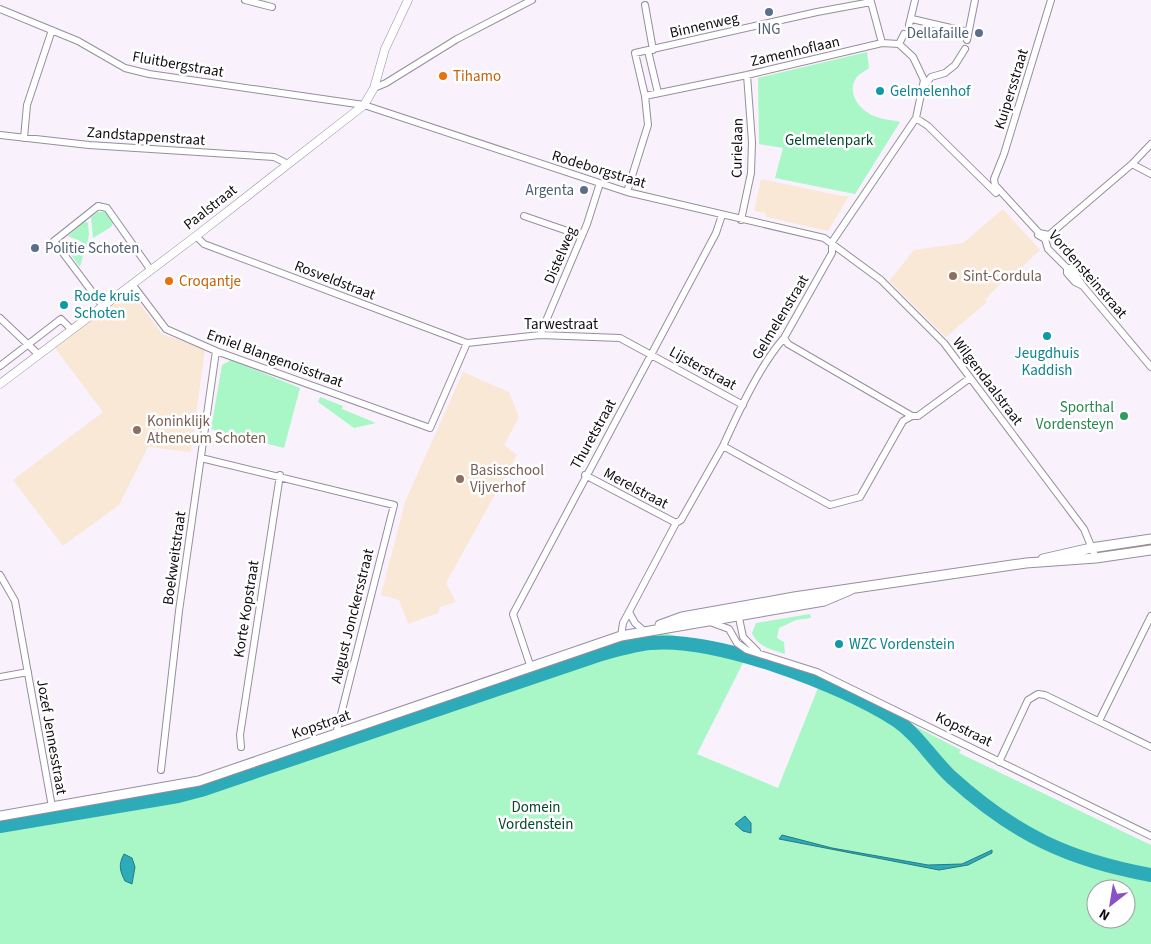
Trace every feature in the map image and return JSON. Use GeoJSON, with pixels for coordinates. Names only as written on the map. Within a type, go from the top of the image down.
{"type":"FeatureCollection","features":[{"type":"Feature","properties":{"kind":"main road"},"geometry":{"type":"LineString","coordinates":[[644,631],[682,617],[735,613],[824,601],[850,590],[1026,563],[1091,548],[1151,539]]}},
{"type":"Feature","properties":{"kind":"main road"},"geometry":{"type":"LineString","coordinates":[[1026,563],[1096,558],[1151,550]]}},
{"type":"Feature","properties":{"kind":"main road"},"geometry":{"type":"LineString","coordinates":[[644,631],[707,621],[735,613]]}},
{"type":"Feature","properties":{"kind":"main road","name":"Kopstraat"},"geometry":{"type":"LineString","coordinates":[[0,816],[199,781],[621,636],[644,631]]}},
{"type":"Feature","properties":{"kind":"street"},"geometry":{"type":"LineString","coordinates":[[245,0],[272,7]]}},
{"type":"Feature","properties":{"kind":"street"},"geometry":{"type":"LineString","coordinates":[[364,105],[374,88],[386,49],[408,0]]}},
{"type":"Feature","properties":{"kind":"street"},"geometry":{"type":"LineString","coordinates":[[374,88],[386,83],[457,38],[532,0]]}},
{"type":"Feature","properties":{"kind":"street"},"geometry":{"type":"LineString","coordinates":[[967,40],[975,0]]}},
{"type":"Feature","properties":{"kind":"street","name":"Kuipersstraat"},"geometry":{"type":"LineString","coordinates":[[995,185],[994,180],[1004,154],[1051,0]]}},
{"type":"Feature","properties":{"kind":"street","name":"Binnenweg"},"geometry":{"type":"LineString","coordinates":[[650,50],[817,12],[871,2],[882,43]]}},
{"type":"Feature","properties":{"kind":"street"},"geometry":{"type":"LineString","coordinates":[[914,2],[910,22],[968,32]]}},
{"type":"Feature","properties":{"kind":"street"},"geometry":{"type":"LineString","coordinates":[[644,5],[658,93]]}},
{"type":"Feature","properties":{"kind":"street","name":"Fluitbergstraat"},"geometry":{"type":"LineString","coordinates":[[0,9],[78,41],[133,70],[364,105]]}},
{"type":"Feature","properties":{"kind":"street"},"geometry":{"type":"LineString","coordinates":[[24,138],[27,105],[52,30]]}},
{"type":"Feature","properties":{"kind":"street"},"geometry":{"type":"LineString","coordinates":[[904,34],[900,44],[919,67],[924,80],[922,89]]}},
{"type":"Feature","properties":{"kind":"street","name":"Zamenhoflaan"},"geometry":{"type":"LineString","coordinates":[[645,96],[747,75],[882,43],[900,44]]}},
{"type":"Feature","properties":{"kind":"street"},"geometry":{"type":"LineString","coordinates":[[627,192],[648,125],[645,96],[635,54],[650,50]]}},
{"type":"Feature","properties":{"kind":"street"},"geometry":{"type":"LineString","coordinates":[[922,89],[931,77],[945,72],[955,65],[964,50]]}},
{"type":"Feature","properties":{"kind":"street","name":"Curielaan"},"geometry":{"type":"LineString","coordinates":[[741,220],[751,165],[752,142],[747,75]]}},
{"type":"Feature","properties":{"kind":"street","name":"Gelmelenstraat"},"geometry":{"type":"LineString","coordinates":[[621,636],[623,623],[676,523],[681,520],[723,446],[725,437],[743,405],[776,347],[784,338],[832,253],[832,242],[916,118],[922,89]]}},
{"type":"Feature","properties":{"kind":"street","name":"Paalstraat"},"geometry":{"type":"LineString","coordinates":[[0,384],[132,284],[150,268],[196,236],[364,105]]}},
{"type":"Feature","properties":{"kind":"street","name":"Rodeborgstraat"},"geometry":{"type":"LineString","coordinates":[[364,105],[627,192],[824,238],[832,242]]}},
{"type":"Feature","properties":{"kind":"street","name":"Vordensteinstraat"},"geometry":{"type":"LineString","coordinates":[[916,118],[928,126],[1034,233],[1044,239],[1048,249],[1067,268],[1067,273],[1075,282],[1083,286],[1151,367]]}},
{"type":"Feature","properties":{"kind":"street","name":"Zandstappenstraat"},"geometry":{"type":"LineString","coordinates":[[0,135],[89,145],[274,157],[288,164]]}},
{"type":"Feature","properties":{"kind":"street"},"geometry":{"type":"LineString","coordinates":[[1151,144],[1132,164],[1151,174]]}},
{"type":"Feature","properties":{"kind":"street","name":"Vordensteinstraat"},"geometry":{"type":"LineString","coordinates":[[995,185],[1039,233],[1049,235],[1132,164]]}},
{"type":"Feature","properties":{"kind":"street","name":"Distelweg"},"geometry":{"type":"LineString","coordinates":[[540,335],[582,236],[600,183]]}},
{"type":"Feature","properties":{"kind":"street"},"geometry":{"type":"LineString","coordinates":[[102,305],[54,241],[62,233],[98,206],[107,208],[150,268]]}},
{"type":"Feature","properties":{"kind":"street","name":"Thuretstraat"},"geometry":{"type":"LineString","coordinates":[[531,668],[513,614],[585,475],[716,233],[722,215]]}},
{"type":"Feature","properties":{"kind":"street"},"geometry":{"type":"LineString","coordinates":[[524,216],[582,236]]}},
{"type":"Feature","properties":{"kind":"street","name":"Rosveldstraat"},"geometry":{"type":"LineString","coordinates":[[196,236],[204,244],[467,343]]}},
{"type":"Feature","properties":{"kind":"street","name":"Wilgendaalstraat"},"geometry":{"type":"LineString","coordinates":[[832,242],[839,251],[866,267],[944,343],[1084,529],[1096,558]]}},
{"type":"Feature","properties":{"kind":"street","name":"Emiel Blangenoisstraat"},"geometry":{"type":"LineString","coordinates":[[132,284],[166,329],[216,351],[430,428],[467,343]]}},
{"type":"Feature","properties":{"kind":"street"},"geometry":{"type":"LineString","coordinates":[[0,318],[39,354]]}},
{"type":"Feature","properties":{"kind":"street"},"geometry":{"type":"LineString","coordinates":[[0,366],[61,319],[71,329]]}},
{"type":"Feature","properties":{"kind":"street","name":"Tarwestraat"},"geometry":{"type":"LineString","coordinates":[[467,343],[540,335],[620,338],[651,354]]}},
{"type":"Feature","properties":{"kind":"street"},"geometry":{"type":"LineString","coordinates":[[784,338],[788,344],[912,416]]}},
{"type":"Feature","properties":{"kind":"street","name":"Boekweitstraat"},"geometry":{"type":"LineString","coordinates":[[161,770],[179,611],[216,351]]}},
{"type":"Feature","properties":{"kind":"street","name":"Lijsterstraat"},"geometry":{"type":"LineString","coordinates":[[651,354],[743,405]]}},
{"type":"Feature","properties":{"kind":"street"},"geometry":{"type":"LineString","coordinates":[[723,446],[830,505],[860,497],[903,421],[912,416],[918,416],[970,378]]}},
{"type":"Feature","properties":{"kind":"street"},"geometry":{"type":"LineString","coordinates":[[201,458],[280,475]]}},
{"type":"Feature","properties":{"kind":"street","name":"August Jonckersstraat"},"geometry":{"type":"LineString","coordinates":[[280,475],[394,505],[336,734]]}},
{"type":"Feature","properties":{"kind":"street","name":"Korte Kopstraat"},"geometry":{"type":"LineString","coordinates":[[241,747],[240,735],[280,475]]}},
{"type":"Feature","properties":{"kind":"street","name":"Merelstraat"},"geometry":{"type":"LineString","coordinates":[[585,475],[676,523]]}},
{"type":"Feature","properties":{"kind":"street","name":"Jozef Jennesstraat"},"geometry":{"type":"LineString","coordinates":[[0,575],[15,601],[52,807]]}},
{"type":"Feature","properties":{"kind":"street"},"geometry":{"type":"LineString","coordinates":[[629,612],[635,623],[644,631]]}},
{"type":"Feature","properties":{"kind":"street"},"geometry":{"type":"LineString","coordinates":[[729,630],[735,613]]}},
{"type":"Feature","properties":{"kind":"street","name":"Kopstraat"},"geometry":{"type":"LineString","coordinates":[[735,613],[743,637],[752,648],[762,654]]}},
{"type":"Feature","properties":{"kind":"street"},"geometry":{"type":"LineString","coordinates":[[1099,722],[1151,616]]}},
{"type":"Feature","properties":{"kind":"street","name":"Kopstraat"},"geometry":{"type":"LineString","coordinates":[[707,621],[729,630],[742,647],[817,672],[1151,836]]}},
{"type":"Feature","properties":{"kind":"street","name":"Jozef Jennesstraat"},"geometry":{"type":"LineString","coordinates":[[0,677],[28,672]]}},
{"type":"Feature","properties":{"kind":"street"},"geometry":{"type":"LineString","coordinates":[[998,762],[1028,700],[1033,695],[1045,695],[1151,747]]}},
{"type":"Feature","properties":{"kind":"shaded area"},"geometry":{"type":"Polygon","coordinates":[[[761,179],[849,196],[828,231],[766,217],[766,213],[754,211],[761,179]]]}},
{"type":"Feature","properties":{"kind":"shaded area","name":"Sint-Cordula"},"geometry":{"type":"Polygon","coordinates":[[[1003,209],[1040,250],[1006,282],[1004,280],[985,300],[987,302],[946,337],[889,281],[914,250],[963,243],[1003,209]]]}},
{"type":"Feature","properties":{"kind":"shaded area","name":"Koninklijk Atheneum Schoten"},"geometry":{"type":"Polygon","coordinates":[[[130,290],[162,334],[205,349],[191,452],[148,447],[119,505],[63,546],[13,480],[103,412],[55,348],[130,290]]]}},
{"type":"Feature","properties":{"kind":"shaded area","name":"Basisschool Vijverhof"},"geometry":{"type":"Polygon","coordinates":[[[463,372],[509,392],[519,417],[504,445],[517,455],[446,583],[456,602],[440,607],[438,613],[408,624],[399,600],[381,595],[405,502],[463,372]]]}},
{"type":"Feature","properties":{"kind":"green space","name":"Gelmelenpark"},"geometry":{"type":"Polygon","coordinates":[[[867,52],[869,68],[856,78],[853,84],[854,96],[861,107],[871,115],[900,122],[855,194],[775,178],[783,148],[759,144],[758,78],[867,52]]]}},
{"type":"Feature","properties":{"kind":"green space"},"geometry":{"type":"Polygon","coordinates":[[[98,212],[106,212],[114,222],[111,227],[93,238],[91,217],[98,212]]]}},
{"type":"Feature","properties":{"kind":"green space"},"geometry":{"type":"Polygon","coordinates":[[[85,221],[88,223],[89,234],[87,247],[80,241],[68,236],[85,221]]]}},
{"type":"Feature","properties":{"kind":"green space"},"geometry":{"type":"Polygon","coordinates":[[[65,240],[73,241],[84,252],[80,267],[63,244],[65,240]]]}},
{"type":"Feature","properties":{"kind":"green space"},"geometry":{"type":"Polygon","coordinates":[[[231,360],[300,388],[284,448],[211,429],[222,365],[231,360]]]}},
{"type":"Feature","properties":{"kind":"green space"},"geometry":{"type":"Polygon","coordinates":[[[320,397],[343,406],[342,409],[376,423],[354,428],[318,402],[320,397]]]}},
{"type":"Feature","properties":{"kind":"green space"},"geometry":{"type":"Polygon","coordinates":[[[810,614],[811,618],[796,620],[779,628],[777,638],[784,642],[785,654],[761,644],[752,633],[756,623],[810,614]]]}},
{"type":"Feature","properties":{"kind":"green space","name":"Domein Vordenstein"},"geometry":{"type":"Polygon","coordinates":[[[663,632],[745,659],[697,754],[778,788],[822,678],[961,750],[959,753],[1151,845],[1151,944],[0,944],[0,826],[177,794],[485,689],[663,632]]]}},
{"type":"Feature","properties":{"kind":"water"},"geometry":{"type":"Polygon","coordinates":[[[745,816],[751,823],[751,833],[743,831],[735,824],[745,816]]]}},
{"type":"Feature","properties":{"kind":"water"},"geometry":{"type":"Polygon","coordinates":[[[782,835],[832,848],[928,865],[962,864],[992,850],[992,853],[968,865],[939,870],[779,839],[782,835]]]}},
{"type":"Feature","properties":{"kind":"water"},"geometry":{"type":"Polygon","coordinates":[[[124,854],[132,858],[135,867],[132,884],[125,881],[121,871],[120,865],[124,854]]]}},
{"type":"Feature","properties":{"kind":"waterway"},"geometry":{"type":"LineString","coordinates":[[0,826],[178,796],[201,790],[598,655],[643,644],[677,643],[708,647],[777,666],[811,678],[872,706],[904,726],[951,777],[974,797],[1020,829],[1068,852],[1121,869],[1151,875]]}},
{"type":"Feature","properties":{"kind":"place","name":"ING"},"geometry":{"type":"Point","coordinates":[769,12]}},
{"type":"Feature","properties":{"kind":"place","name":"Dellafaille"},"geometry":{"type":"Point","coordinates":[979,33]}},
{"type":"Feature","properties":{"kind":"place","name":"Tihamo"},"geometry":{"type":"Point","coordinates":[443,76]}},
{"type":"Feature","properties":{"kind":"place","name":"Gelmelenhof"},"geometry":{"type":"Point","coordinates":[880,91]}},
{"type":"Feature","properties":{"kind":"place","name":"Argenta"},"geometry":{"type":"Point","coordinates":[584,190]}},
{"type":"Feature","properties":{"kind":"place","name":"Politie Schoten"},"geometry":{"type":"Point","coordinates":[35,248]}},
{"type":"Feature","properties":{"kind":"place","name":"Sint-Cordula"},"geometry":{"type":"Point","coordinates":[953,276]}},
{"type":"Feature","properties":{"kind":"place","name":"Croqantje"},"geometry":{"type":"Point","coordinates":[169,281]}},
{"type":"Feature","properties":{"kind":"place","name":"Rode kruis Schoten"},"geometry":{"type":"Point","coordinates":[64,305]}},
{"type":"Feature","properties":{"kind":"place","name":"Jeugdhuis Kaddish"},"geometry":{"type":"Point","coordinates":[1047,336]}},
{"type":"Feature","properties":{"kind":"place","name":"Sporthal Vordensteyn"},"geometry":{"type":"Point","coordinates":[1124,416]}},
{"type":"Feature","properties":{"kind":"place","name":"Koninklijk Atheneum Schoten"},"geometry":{"type":"Point","coordinates":[137,430]}},
{"type":"Feature","properties":{"kind":"place","name":"Basisschool Vijverhof"},"geometry":{"type":"Point","coordinates":[460,479]}},
{"type":"Feature","properties":{"kind":"place","name":"WZC Vordenstein"},"geometry":{"type":"Point","coordinates":[839,644]}}]}
